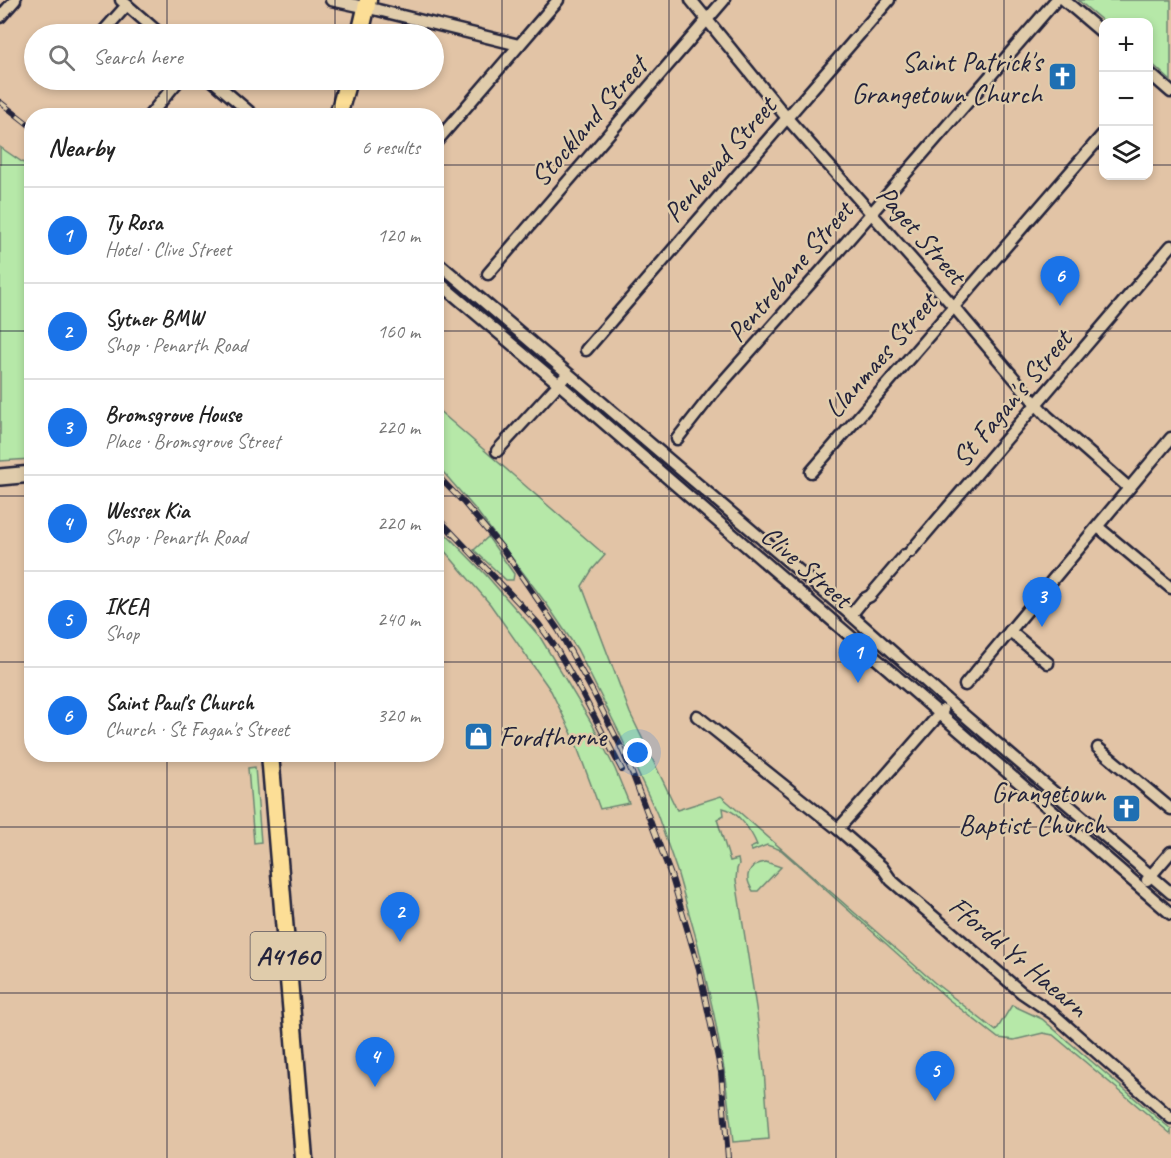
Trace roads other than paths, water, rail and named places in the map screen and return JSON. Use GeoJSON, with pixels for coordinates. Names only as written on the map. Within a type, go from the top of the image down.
{"type":"FeatureCollection","features":[{"type":"Feature","properties":{"kind":"main road"},"geometry":{"type":"LineString","coordinates":[[362,24],[367,4]]}},
{"type":"Feature","properties":{"kind":"main road"},"geometry":{"type":"LineString","coordinates":[[341,108],[346,90]]}},
{"type":"Feature","properties":{"kind":"main road","name":"A4160"},"geometry":{"type":"LineString","coordinates":[[271,762],[304,1158]]}},
{"type":"Feature","properties":{"kind":"street"},"geometry":{"type":"LineString","coordinates":[[0,17],[15,0]]}},
{"type":"Feature","properties":{"kind":"street"},"geometry":{"type":"LineString","coordinates":[[331,0],[367,4],[441,24]]}},
{"type":"Feature","properties":{"kind":"street"},"geometry":{"type":"LineString","coordinates":[[444,133],[558,0]]}},
{"type":"Feature","properties":{"kind":"street","name":"Paget Street"},"geometry":{"type":"LineString","coordinates":[[691,0],[787,118],[954,306],[1036,404],[1130,488]]}},
{"type":"Feature","properties":{"kind":"street","name":"Stockland Street"},"geometry":{"type":"LineString","coordinates":[[488,274],[724,0]]}},
{"type":"Feature","properties":{"kind":"street","name":"Penhevad Street"},"geometry":{"type":"LineString","coordinates":[[586,350],[889,0]]}},
{"type":"Feature","properties":{"kind":"street","name":"Pentrebane Street"},"geometry":{"type":"LineString","coordinates":[[677,439],[713,393],[1056,0]]}},
{"type":"Feature","properties":{"kind":"street"},"geometry":{"type":"LineString","coordinates":[[1064,0],[1099,30]]}},
{"type":"Feature","properties":{"kind":"street"},"geometry":{"type":"LineString","coordinates":[[109,24],[124,3],[148,24]]}},
{"type":"Feature","properties":{"kind":"street"},"geometry":{"type":"LineString","coordinates":[[444,25],[519,45]]}},
{"type":"Feature","properties":{"kind":"street"},"geometry":{"type":"LineString","coordinates":[[1153,79],[1171,92]]}},
{"type":"Feature","properties":{"kind":"street"},"geometry":{"type":"LineString","coordinates":[[156,108],[171,90]]}},
{"type":"Feature","properties":{"kind":"street"},"geometry":{"type":"LineString","coordinates":[[224,90],[245,108]]}},
{"type":"Feature","properties":{"kind":"street","name":"Llanmaes Street"},"geometry":{"type":"LineString","coordinates":[[811,472],[1099,139]]}},
{"type":"Feature","properties":{"kind":"street","name":"St Fagan's Street"},"geometry":{"type":"LineString","coordinates":[[851,615],[908,554],[1171,246]]}},
{"type":"Feature","properties":{"kind":"street","name":"Clive Street"},"geometry":{"type":"LineString","coordinates":[[444,268],[851,615],[1171,893]]}},
{"type":"Feature","properties":{"kind":"street","name":"Clive Street"},"geometry":{"type":"LineString","coordinates":[[444,287],[1171,914]]}},
{"type":"Feature","properties":{"kind":"street"},"geometry":{"type":"LineString","coordinates":[[463,303],[473,292]]}},
{"type":"Feature","properties":{"kind":"street"},"geometry":{"type":"LineString","coordinates":[[497,451],[568,374]]}},
{"type":"Feature","properties":{"kind":"street"},"geometry":{"type":"LineString","coordinates":[[965,685],[1171,438]]}},
{"type":"Feature","properties":{"kind":"street"},"geometry":{"type":"LineString","coordinates":[[0,477],[24,475]]}},
{"type":"Feature","properties":{"kind":"street"},"geometry":{"type":"LineString","coordinates":[[1098,527],[1171,588]]}},
{"type":"Feature","properties":{"kind":"street"},"geometry":{"type":"LineString","coordinates":[[1010,631],[1048,663]]}},
{"type":"Feature","properties":{"kind":"street"},"geometry":{"type":"LineString","coordinates":[[838,829],[950,703]]}},
{"type":"Feature","properties":{"kind":"street","name":"Ffordd Yr Haearn"},"geometry":{"type":"LineString","coordinates":[[697,716],[838,829],[882,867],[891,880],[1021,992],[1052,1013],[1171,1118]]}},
{"type":"Feature","properties":{"kind":"street"},"geometry":{"type":"LineString","coordinates":[[1098,748],[1171,809]]}},
{"type":"Feature","properties":{"kind":"street"},"geometry":{"type":"LineString","coordinates":[[1141,888],[1171,852]]}},
{"type":"Feature","properties":{"kind":"railway"},"geometry":{"type":"LineString","coordinates":[[0,102],[24,121]]}},
{"type":"Feature","properties":{"kind":"railway"},"geometry":{"type":"LineString","coordinates":[[444,482],[502,548],[559,631],[593,692],[632,773],[672,878],[699,969],[721,1072],[728,1158]]}},
{"type":"Feature","properties":{"kind":"railway"},"geometry":{"type":"LineString","coordinates":[[444,524],[538,623],[556,648],[582,693],[622,770]]}},
{"type":"Feature","properties":{"kind":"place","name":"Saint Patrick's Grangetown Church"},"geometry":{"type":"Point","coordinates":[1063,77]}},
{"type":"Feature","properties":{"kind":"place","name":"Saint Paul's Church"},"geometry":{"type":"Point","coordinates":[1060,306]}},
{"type":"Feature","properties":{"kind":"place","name":"Bromsgrove House"},"geometry":{"type":"Point","coordinates":[1042,627]}},
{"type":"Feature","properties":{"kind":"place","name":"Ty Rosa"},"geometry":{"type":"Point","coordinates":[858,683]}},
{"type":"Feature","properties":{"kind":"place","name":"Fordthorne"},"geometry":{"type":"Point","coordinates":[478,736]}},
{"type":"Feature","properties":{"kind":"place","name":"Grangetown Baptist Church"},"geometry":{"type":"Point","coordinates":[1126,808]}},
{"type":"Feature","properties":{"kind":"place","name":"Sytner BMW"},"geometry":{"type":"Point","coordinates":[400,942]}},
{"type":"Feature","properties":{"kind":"place","name":"Wessex Kia"},"geometry":{"type":"Point","coordinates":[375,1087]}},
{"type":"Feature","properties":{"kind":"place","name":"IKEA"},"geometry":{"type":"Point","coordinates":[935,1101]}}]}
